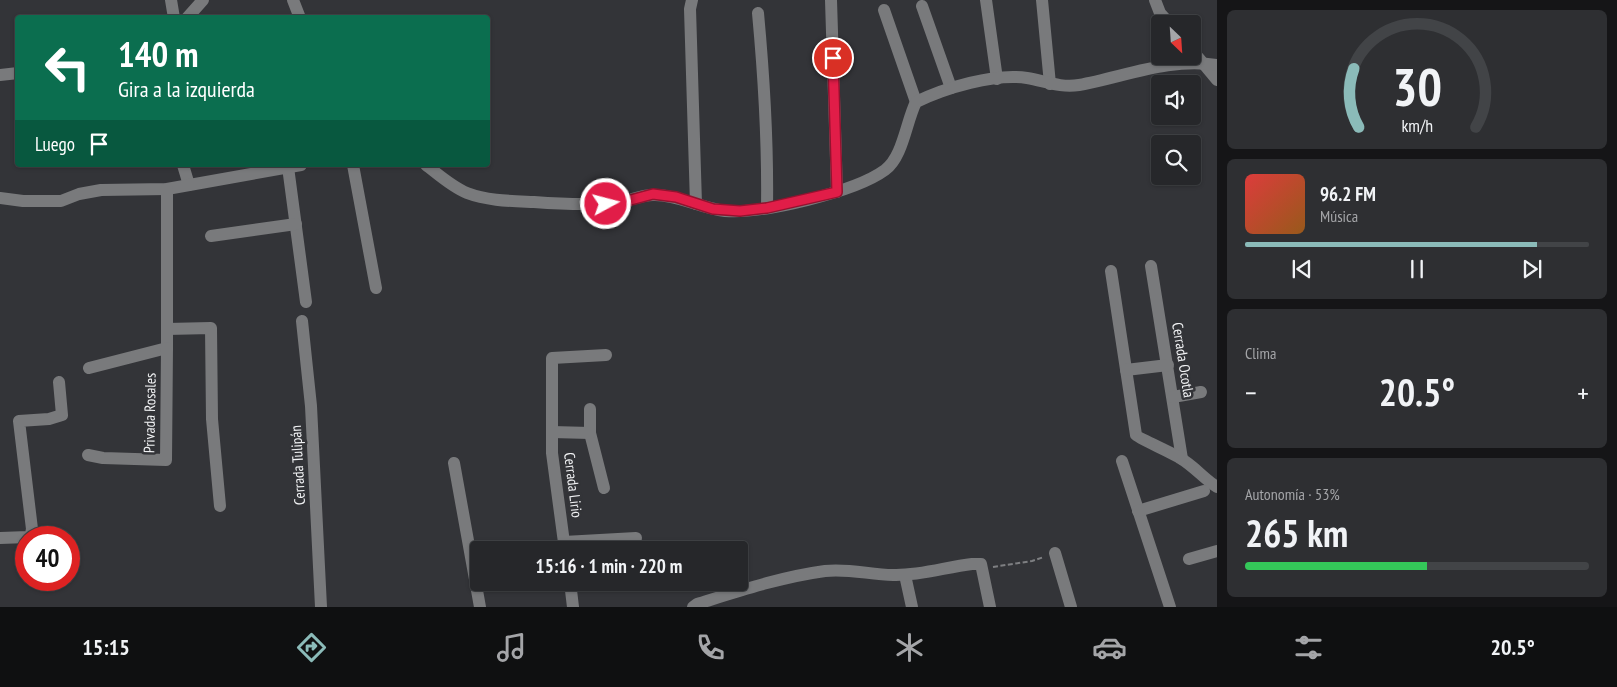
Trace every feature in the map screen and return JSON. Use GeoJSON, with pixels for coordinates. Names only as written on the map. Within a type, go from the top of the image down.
{"type":"FeatureCollection","features":[{"type":"Feature","properties":{"kind":"street"},"geometry":{"type":"LineString","coordinates":[[171,0],[174,15]]}},
{"type":"Feature","properties":{"kind":"street"},"geometry":{"type":"LineString","coordinates":[[190,15],[203,0]]}},
{"type":"Feature","properties":{"kind":"street"},"geometry":{"type":"LineString","coordinates":[[293,0],[299,15]]}},
{"type":"Feature","properties":{"kind":"street"},"geometry":{"type":"LineString","coordinates":[[692,0],[690,9],[696,204]]}},
{"type":"Feature","properties":{"kind":"street"},"geometry":{"type":"LineString","coordinates":[[831,0],[837,192]]}},
{"type":"Feature","properties":{"kind":"street"},"geometry":{"type":"LineString","coordinates":[[986,0],[996,79]]}},
{"type":"Feature","properties":{"kind":"street"},"geometry":{"type":"LineString","coordinates":[[1042,0],[1050,84]]}},
{"type":"Feature","properties":{"kind":"street"},"geometry":{"type":"LineString","coordinates":[[1155,0],[1162,15]]}},
{"type":"Feature","properties":{"kind":"street"},"geometry":{"type":"LineString","coordinates":[[922,6],[951,88]]}},
{"type":"Feature","properties":{"kind":"street"},"geometry":{"type":"LineString","coordinates":[[884,10],[916,102]]}},
{"type":"Feature","properties":{"kind":"street"},"geometry":{"type":"LineString","coordinates":[[758,13],[764,83],[767,208]]}},
{"type":"Feature","properties":{"kind":"street"},"geometry":{"type":"LineString","coordinates":[[1201,60],[1217,80]]}},
{"type":"Feature","properties":{"kind":"street"},"geometry":{"type":"LineString","coordinates":[[429,167],[449,183],[466,192],[499,200],[560,204],[606,204],[653,194],[676,197],[726,211],[767,208],[837,192],[877,175],[890,166],[896,157],[916,102],[951,88],[996,79],[1027,78],[1064,86],[1078,85],[1146,69],[1204,63],[1217,65]]}},
{"type":"Feature","properties":{"kind":"street"},"geometry":{"type":"LineString","coordinates":[[0,75],[15,73]]}},
{"type":"Feature","properties":{"kind":"street"},"geometry":{"type":"LineString","coordinates":[[184,167],[189,185]]}},
{"type":"Feature","properties":{"kind":"street"},"geometry":{"type":"LineString","coordinates":[[0,198],[23,201],[61,201],[80,194],[101,190],[167,189],[273,168],[288,167],[306,302]]}},
{"type":"Feature","properties":{"kind":"street"},"geometry":{"type":"LineString","coordinates":[[353,167],[376,288]]}},
{"type":"Feature","properties":{"kind":"street","name":"Privada Rosales"},"geometry":{"type":"LineString","coordinates":[[88,455],[103,458],[166,460],[167,189]]}},
{"type":"Feature","properties":{"kind":"street"},"geometry":{"type":"LineString","coordinates":[[212,236],[296,224]]}},
{"type":"Feature","properties":{"kind":"street","name":"Cerrada Ocotla"},"geometry":{"type":"LineString","coordinates":[[1151,266],[1182,459]]}},
{"type":"Feature","properties":{"kind":"street"},"geometry":{"type":"LineString","coordinates":[[1111,271],[1136,435],[1139,439],[1150,442],[1182,459],[1217,488]]}},
{"type":"Feature","properties":{"kind":"street","name":"Cerrada Tulipán"},"geometry":{"type":"LineString","coordinates":[[302,321],[311,406],[321,607]]}},
{"type":"Feature","properties":{"kind":"street"},"geometry":{"type":"LineString","coordinates":[[167,329],[211,328],[212,419],[220,506]]}},
{"type":"Feature","properties":{"kind":"street","name":"Privada Rosales"},"geometry":{"type":"LineString","coordinates":[[90,368],[167,348]]}},
{"type":"Feature","properties":{"kind":"street","name":"Cerrada Lirio"},"geometry":{"type":"LineString","coordinates":[[563,541],[552,453],[552,358],[606,355]]}},
{"type":"Feature","properties":{"kind":"street"},"geometry":{"type":"LineString","coordinates":[[1126,370],[1168,365]]}},
{"type":"Feature","properties":{"kind":"street"},"geometry":{"type":"LineString","coordinates":[[32,526],[19,421],[49,419],[62,415],[59,382]]}},
{"type":"Feature","properties":{"kind":"street"},"geometry":{"type":"LineString","coordinates":[[1173,397],[1201,392]]}},
{"type":"Feature","properties":{"kind":"street","name":"Cerrada Lirio"},"geometry":{"type":"LineString","coordinates":[[590,409],[590,433],[604,488]]}},
{"type":"Feature","properties":{"kind":"street","name":"Cerrada Lirio"},"geometry":{"type":"LineString","coordinates":[[552,432],[590,433]]}},
{"type":"Feature","properties":{"kind":"street"},"geometry":{"type":"LineString","coordinates":[[1122,461],[1170,607]]}},
{"type":"Feature","properties":{"kind":"street"},"geometry":{"type":"LineString","coordinates":[[454,463],[480,607]]}},
{"type":"Feature","properties":{"kind":"street"},"geometry":{"type":"LineString","coordinates":[[1138,511],[1204,491]]}},
{"type":"Feature","properties":{"kind":"street"},"geometry":{"type":"LineString","coordinates":[[0,538],[15,537]]}},
{"type":"Feature","properties":{"kind":"street","name":"Cerrada Lirio"},"geometry":{"type":"LineString","coordinates":[[609,541],[636,538]]}},
{"type":"Feature","properties":{"kind":"street"},"geometry":{"type":"LineString","coordinates":[[1189,559],[1217,551]]}},
{"type":"Feature","properties":{"kind":"street"},"geometry":{"type":"LineString","coordinates":[[1056,553],[1071,607]]}},
{"type":"Feature","properties":{"kind":"street"},"geometry":{"type":"LineString","coordinates":[[693,607],[696,604],[783,578],[827,571],[857,571],[892,576],[961,565],[981,564],[990,607]]}},
{"type":"Feature","properties":{"kind":"street"},"geometry":{"type":"LineString","coordinates":[[905,575],[912,607]]}},
{"type":"Feature","properties":{"kind":"street"},"geometry":{"type":"LineString","coordinates":[[571,591],[573,607]]}},
{"type":"Feature","properties":{"kind":"path"},"geometry":{"type":"LineString","coordinates":[[981,564],[995,568],[1032,561],[1056,553]]}},
{"type":"Feature","properties":{"kind":"route"},"geometry":{"type":"LineString","coordinates":[[606,204],[653,194],[676,197],[713,209],[740,211],[767,208],[837,192],[833,58]]}}]}
